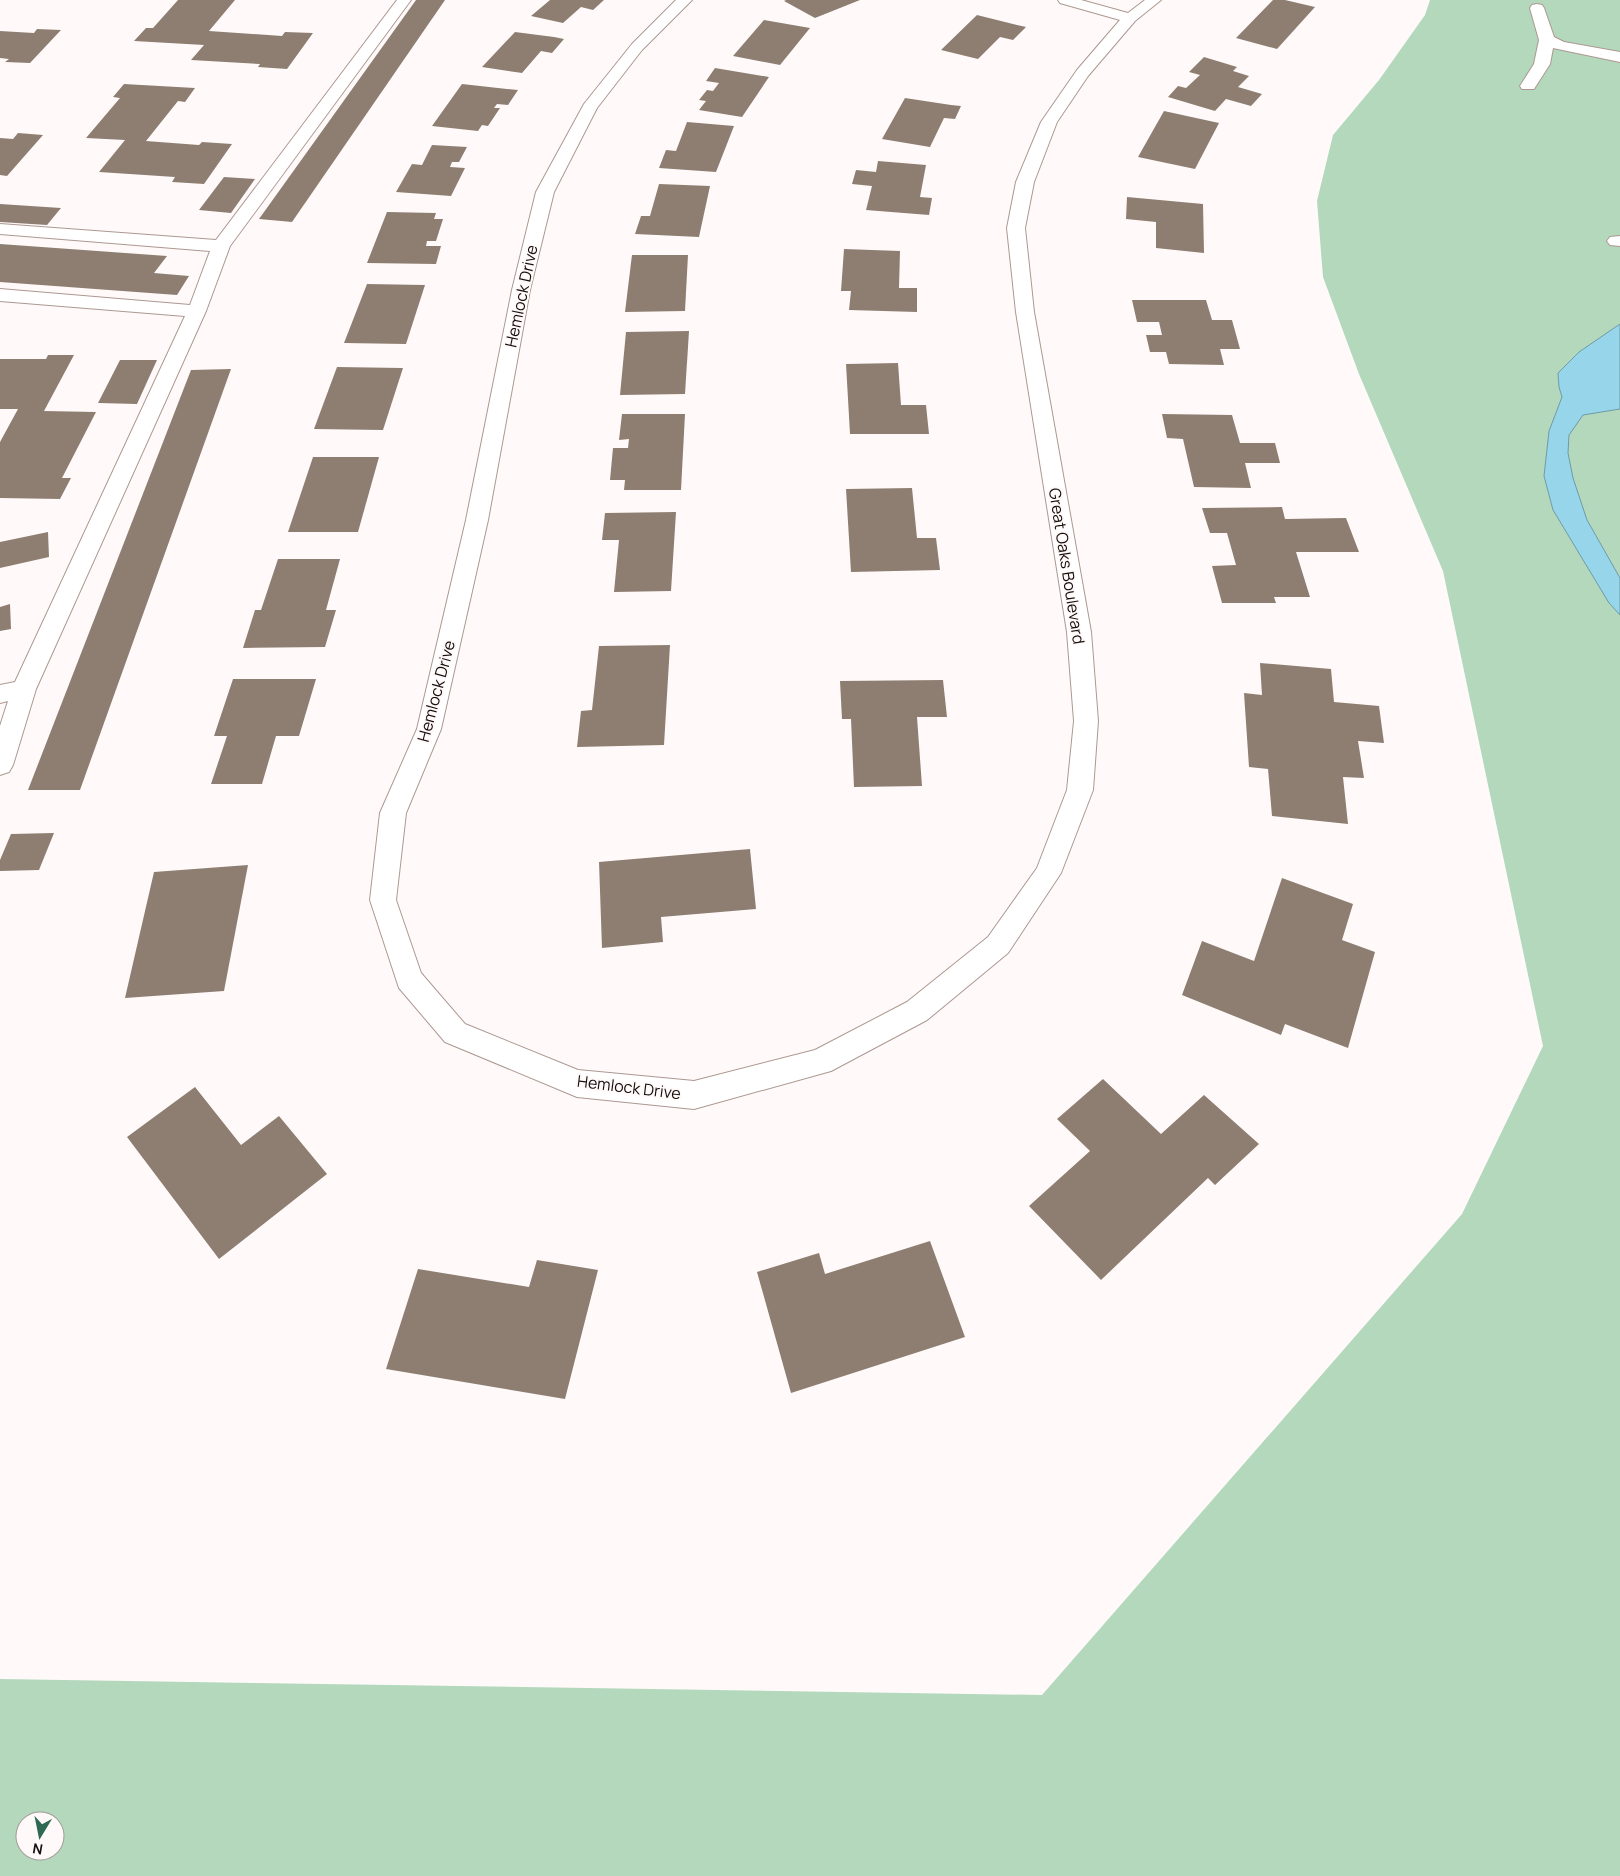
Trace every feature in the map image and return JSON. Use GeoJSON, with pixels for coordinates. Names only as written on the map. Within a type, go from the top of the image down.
{"type":"FeatureCollection","features":[{"type":"Feature","properties":{"kind":"street"},"geometry":{"type":"LineString","coordinates":[[0,765],[24,689],[196,311],[221,246],[404,0]]}},
{"type":"Feature","properties":{"kind":"street","name":"Hemlock Drive"},"geometry":{"type":"LineString","coordinates":[[685,0],[674,8],[637,47],[590,107],[545,192],[521,290],[477,520],[429,729],[393,813],[383,900],[409,979],[455,1033],[577,1083],[694,1094],[821,1062]]}},
{"type":"Feature","properties":{"kind":"street"},"geometry":{"type":"LineString","coordinates":[[1064,0],[1130,18]]}},
{"type":"Feature","properties":{"kind":"street","name":"Great Oaks Boulevard"},"geometry":{"type":"LineString","coordinates":[[821,1062],[917,1011],[998,946],[1048,873],[1080,790],[1086,720],[1079,632],[1025,312],[1016,228],[1025,182],[1048,122],[1082,73],[1130,18],[1154,0]]}},
{"type":"Feature","properties":{"kind":"street"},"geometry":{"type":"LineString","coordinates":[[1528,86],[1542,64],[1547,40],[1537,8]]}},
{"type":"Feature","properties":{"kind":"street"},"geometry":{"type":"LineString","coordinates":[[1547,40],[1560,46],[1620,57]]}},
{"type":"Feature","properties":{"kind":"street"},"geometry":{"type":"LineString","coordinates":[[0,229],[221,246]]}},
{"type":"Feature","properties":{"kind":"street"},"geometry":{"type":"LineString","coordinates":[[0,295],[196,311]]}},
{"type":"Feature","properties":{"kind":"street"},"geometry":{"type":"LineString","coordinates":[[0,694],[24,689]]}},
{"type":"Feature","properties":{"kind":"green space"},"geometry":{"type":"Polygon","coordinates":[[[1430,0],[1620,0],[1620,1876],[0,1876],[0,1679],[1042,1695],[1462,1214],[1543,1046],[1443,571],[1359,374],[1323,277],[1317,201],[1333,135],[1379,80],[1425,15],[1430,0]]]}},
{"type":"Feature","properties":{"kind":"water"},"geometry":{"type":"Polygon","coordinates":[[[1620,324],[1620,409],[1583,415],[1569,435],[1568,453],[1573,478],[1587,520],[1620,578],[1620,615],[1609,603],[1553,510],[1544,476],[1549,431],[1562,397],[1558,373],[1579,352],[1620,324]]]}},
{"type":"Feature","properties":{"kind":"building"},"geometry":{"type":"Polygon","coordinates":[[[178,0],[235,0],[209,31],[282,36],[285,32],[313,33],[287,69],[258,67],[260,64],[191,60],[204,45],[134,41],[146,28],[153,28],[178,0]]]}},
{"type":"Feature","properties":{"kind":"building"},"geometry":{"type":"Polygon","coordinates":[[[416,0],[445,0],[292,222],[259,219],[416,0]]]}},
{"type":"Feature","properties":{"kind":"building"},"geometry":{"type":"Polygon","coordinates":[[[550,0],[604,0],[593,10],[581,7],[563,23],[531,16],[550,0]]]}},
{"type":"Feature","properties":{"kind":"building"},"geometry":{"type":"Polygon","coordinates":[[[860,0],[815,18],[784,1],[860,0]]]}},
{"type":"Feature","properties":{"kind":"building"},"geometry":{"type":"Polygon","coordinates":[[[1273,0],[1285,0],[1315,7],[1277,49],[1236,38],[1273,0]]]}},
{"type":"Feature","properties":{"kind":"building"},"geometry":{"type":"Polygon","coordinates":[[[977,15],[1026,27],[1013,40],[1000,37],[978,59],[941,50],[977,15]]]}},
{"type":"Feature","properties":{"kind":"building"},"geometry":{"type":"Polygon","coordinates":[[[764,20],[810,28],[780,65],[733,56],[764,20]]]}},
{"type":"Feature","properties":{"kind":"building"},"geometry":{"type":"Polygon","coordinates":[[[37,29],[61,30],[30,63],[5,62],[9,59],[0,58],[0,31],[34,33],[37,29]]]}},
{"type":"Feature","properties":{"kind":"building"},"geometry":{"type":"Polygon","coordinates":[[[515,32],[564,39],[552,53],[541,51],[522,73],[482,67],[515,32]]]}},
{"type":"Feature","properties":{"kind":"building"},"geometry":{"type":"Polygon","coordinates":[[[1204,57],[1237,67],[1233,71],[1249,76],[1238,87],[1262,94],[1251,106],[1226,99],[1215,111],[1168,97],[1178,86],[1186,88],[1200,75],[1189,72],[1204,57]]]}},
{"type":"Feature","properties":{"kind":"building"},"geometry":{"type":"Polygon","coordinates":[[[715,68],[769,77],[742,117],[699,110],[706,101],[699,100],[707,90],[713,91],[719,83],[706,81],[715,68]]]}},
{"type":"Feature","properties":{"kind":"building"},"geometry":{"type":"Polygon","coordinates":[[[124,84],[195,88],[185,102],[178,101],[146,141],[199,145],[202,142],[232,144],[204,184],[172,182],[175,177],[99,172],[125,140],[86,138],[120,98],[113,97],[124,84]]]}},
{"type":"Feature","properties":{"kind":"building"},"geometry":{"type":"Polygon","coordinates":[[[462,84],[518,90],[508,105],[497,104],[494,108],[500,108],[488,126],[482,125],[478,131],[432,126],[462,84]]]}},
{"type":"Feature","properties":{"kind":"building"},"geometry":{"type":"Polygon","coordinates":[[[905,98],[961,106],[955,119],[944,118],[930,147],[882,139],[905,98]]]}},
{"type":"Feature","properties":{"kind":"building"},"geometry":{"type":"Polygon","coordinates":[[[1164,111],[1219,123],[1195,169],[1138,157],[1164,111]]]}},
{"type":"Feature","properties":{"kind":"building"},"geometry":{"type":"Polygon","coordinates":[[[687,122],[734,126],[716,172],[659,168],[666,150],[676,151],[687,122]]]}},
{"type":"Feature","properties":{"kind":"building"},"geometry":{"type":"Polygon","coordinates":[[[18,133],[43,135],[7,176],[0,175],[0,138],[13,139],[18,133]]]}},
{"type":"Feature","properties":{"kind":"building"},"geometry":{"type":"Polygon","coordinates":[[[432,145],[467,147],[459,162],[452,162],[450,167],[465,168],[451,196],[396,192],[412,164],[422,165],[432,145]]]}},
{"type":"Feature","properties":{"kind":"building"},"geometry":{"type":"Polygon","coordinates":[[[878,161],[926,165],[920,197],[932,198],[929,215],[866,210],[872,186],[852,184],[856,170],[876,172],[878,161]]]}},
{"type":"Feature","properties":{"kind":"building"},"geometry":{"type":"Polygon","coordinates":[[[224,177],[255,179],[231,213],[199,210],[224,177]]]}},
{"type":"Feature","properties":{"kind":"building"},"geometry":{"type":"Polygon","coordinates":[[[659,184],[710,186],[699,237],[635,234],[641,216],[650,216],[659,184]]]}},
{"type":"Feature","properties":{"kind":"building"},"geometry":{"type":"Polygon","coordinates":[[[1127,197],[1203,204],[1204,253],[1156,248],[1156,222],[1126,219],[1127,197]]]}},
{"type":"Feature","properties":{"kind":"building"},"geometry":{"type":"Polygon","coordinates":[[[0,204],[61,208],[47,225],[0,222],[0,204]]]}},
{"type":"Feature","properties":{"kind":"building"},"geometry":{"type":"Polygon","coordinates":[[[387,212],[436,213],[434,219],[443,219],[436,241],[427,241],[426,246],[441,246],[436,264],[367,263],[387,212]]]}},
{"type":"Feature","properties":{"kind":"building"},"geometry":{"type":"Polygon","coordinates":[[[0,244],[167,256],[154,273],[189,276],[177,295],[0,282],[0,244]]]}},
{"type":"Feature","properties":{"kind":"building"},"geometry":{"type":"Polygon","coordinates":[[[844,249],[900,251],[899,288],[917,288],[917,312],[849,310],[851,291],[841,291],[844,249]]]}},
{"type":"Feature","properties":{"kind":"building"},"geometry":{"type":"Polygon","coordinates":[[[632,255],[688,255],[685,311],[625,312],[632,255]]]}},
{"type":"Feature","properties":{"kind":"building"},"geometry":{"type":"Polygon","coordinates":[[[367,284],[425,285],[406,344],[344,343],[367,284]]]}},
{"type":"Feature","properties":{"kind":"building"},"geometry":{"type":"Polygon","coordinates":[[[1132,300],[1206,300],[1212,320],[1232,320],[1240,349],[1220,349],[1224,365],[1169,364],[1166,352],[1150,352],[1146,335],[1162,335],[1159,322],[1137,322],[1132,300]]]}},
{"type":"Feature","properties":{"kind":"building"},"geometry":{"type":"Polygon","coordinates":[[[689,331],[685,394],[620,395],[626,332],[689,331]]]}},
{"type":"Feature","properties":{"kind":"building"},"geometry":{"type":"Polygon","coordinates":[[[48,355],[74,355],[44,411],[96,412],[62,478],[71,478],[60,499],[0,498],[0,442],[18,409],[0,409],[0,359],[46,359],[48,355]]]}},
{"type":"Feature","properties":{"kind":"building"},"geometry":{"type":"Polygon","coordinates":[[[120,360],[157,360],[137,404],[98,403],[120,360]]]}},
{"type":"Feature","properties":{"kind":"building"},"geometry":{"type":"Polygon","coordinates":[[[898,363],[901,405],[926,405],[929,434],[850,434],[846,364],[898,363]]]}},
{"type":"Feature","properties":{"kind":"building"},"geometry":{"type":"Polygon","coordinates":[[[337,367],[403,368],[383,430],[314,429],[337,367]]]}},
{"type":"Feature","properties":{"kind":"building"},"geometry":{"type":"Polygon","coordinates":[[[231,369],[80,790],[28,790],[191,370],[231,369]]]}},
{"type":"Feature","properties":{"kind":"building"},"geometry":{"type":"Polygon","coordinates":[[[622,414],[685,414],[681,490],[624,490],[625,480],[610,480],[613,448],[628,448],[629,439],[619,440],[622,414]]]}},
{"type":"Feature","properties":{"kind":"building"},"geometry":{"type":"Polygon","coordinates":[[[1162,414],[1232,415],[1240,443],[1275,443],[1280,463],[1245,463],[1251,488],[1194,487],[1183,439],[1167,438],[1162,414]]]}},
{"type":"Feature","properties":{"kind":"building"},"geometry":{"type":"Polygon","coordinates":[[[313,457],[379,457],[358,532],[288,532],[313,457]]]}},
{"type":"Feature","properties":{"kind":"building"},"geometry":{"type":"Polygon","coordinates":[[[912,488],[917,538],[936,538],[940,570],[851,572],[846,489],[912,488]]]}},
{"type":"Feature","properties":{"kind":"building"},"geometry":{"type":"Polygon","coordinates":[[[1282,507],[1285,519],[1346,518],[1359,552],[1296,552],[1310,597],[1274,597],[1276,603],[1222,603],[1212,566],[1236,565],[1227,533],[1210,533],[1202,508],[1282,507]]]}},
{"type":"Feature","properties":{"kind":"building"},"geometry":{"type":"Polygon","coordinates":[[[676,512],[671,591],[614,592],[619,540],[602,540],[605,513],[676,512]]]}},
{"type":"Feature","properties":{"kind":"building"},"geometry":{"type":"Polygon","coordinates":[[[48,532],[49,557],[0,568],[0,542],[48,532]]]}},
{"type":"Feature","properties":{"kind":"building"},"geometry":{"type":"Polygon","coordinates":[[[278,559],[340,559],[326,610],[336,610],[325,647],[243,648],[255,610],[261,610],[278,559]]]}},
{"type":"Feature","properties":{"kind":"building"},"geometry":{"type":"Polygon","coordinates":[[[10,604],[11,629],[0,631],[0,607],[10,604]]]}},
{"type":"Feature","properties":{"kind":"building"},"geometry":{"type":"Polygon","coordinates":[[[670,645],[664,745],[577,747],[581,711],[592,710],[599,646],[670,645]]]}},
{"type":"Feature","properties":{"kind":"building"},"geometry":{"type":"Polygon","coordinates":[[[1260,663],[1331,669],[1334,702],[1379,706],[1384,743],[1358,741],[1364,778],[1343,777],[1348,824],[1272,816],[1268,769],[1249,767],[1244,693],[1262,695],[1260,663]]]}},
{"type":"Feature","properties":{"kind":"building"},"geometry":{"type":"Polygon","coordinates":[[[233,679],[316,679],[299,736],[276,736],[262,784],[211,784],[227,736],[214,736],[233,679]]]}},
{"type":"Feature","properties":{"kind":"building"},"geometry":{"type":"Polygon","coordinates":[[[943,680],[947,717],[917,717],[922,786],[854,787],[851,719],[842,719],[840,681],[943,680]]]}},
{"type":"Feature","properties":{"kind":"building"},"geometry":{"type":"Polygon","coordinates":[[[54,833],[39,870],[0,871],[0,860],[11,834],[54,833]]]}},
{"type":"Feature","properties":{"kind":"building"},"geometry":{"type":"Polygon","coordinates":[[[750,849],[756,909],[661,917],[663,942],[602,948],[599,862],[750,849]]]}},
{"type":"Feature","properties":{"kind":"building"},"geometry":{"type":"Polygon","coordinates":[[[248,865],[224,991],[125,998],[154,872],[248,865]]]}},
{"type":"Feature","properties":{"kind":"building"},"geometry":{"type":"Polygon","coordinates":[[[1282,878],[1353,904],[1342,940],[1375,952],[1348,1048],[1285,1024],[1281,1035],[1182,995],[1202,941],[1254,961],[1282,878]]]}},
{"type":"Feature","properties":{"kind":"building"},"geometry":{"type":"Polygon","coordinates":[[[1103,1079],[1161,1134],[1204,1095],[1259,1144],[1215,1185],[1208,1178],[1101,1280],[1029,1206],[1090,1151],[1057,1119],[1103,1079]]]}},
{"type":"Feature","properties":{"kind":"building"},"geometry":{"type":"Polygon","coordinates":[[[195,1087],[241,1145],[279,1116],[327,1174],[219,1259],[127,1137],[195,1087]]]}},
{"type":"Feature","properties":{"kind":"building"},"geometry":{"type":"Polygon","coordinates":[[[930,1241],[965,1337],[791,1393],[757,1272],[819,1253],[825,1274],[930,1241]]]}},
{"type":"Feature","properties":{"kind":"building"},"geometry":{"type":"Polygon","coordinates":[[[537,1260],[598,1270],[565,1399],[386,1369],[418,1269],[529,1287],[537,1260]]]}}]}
